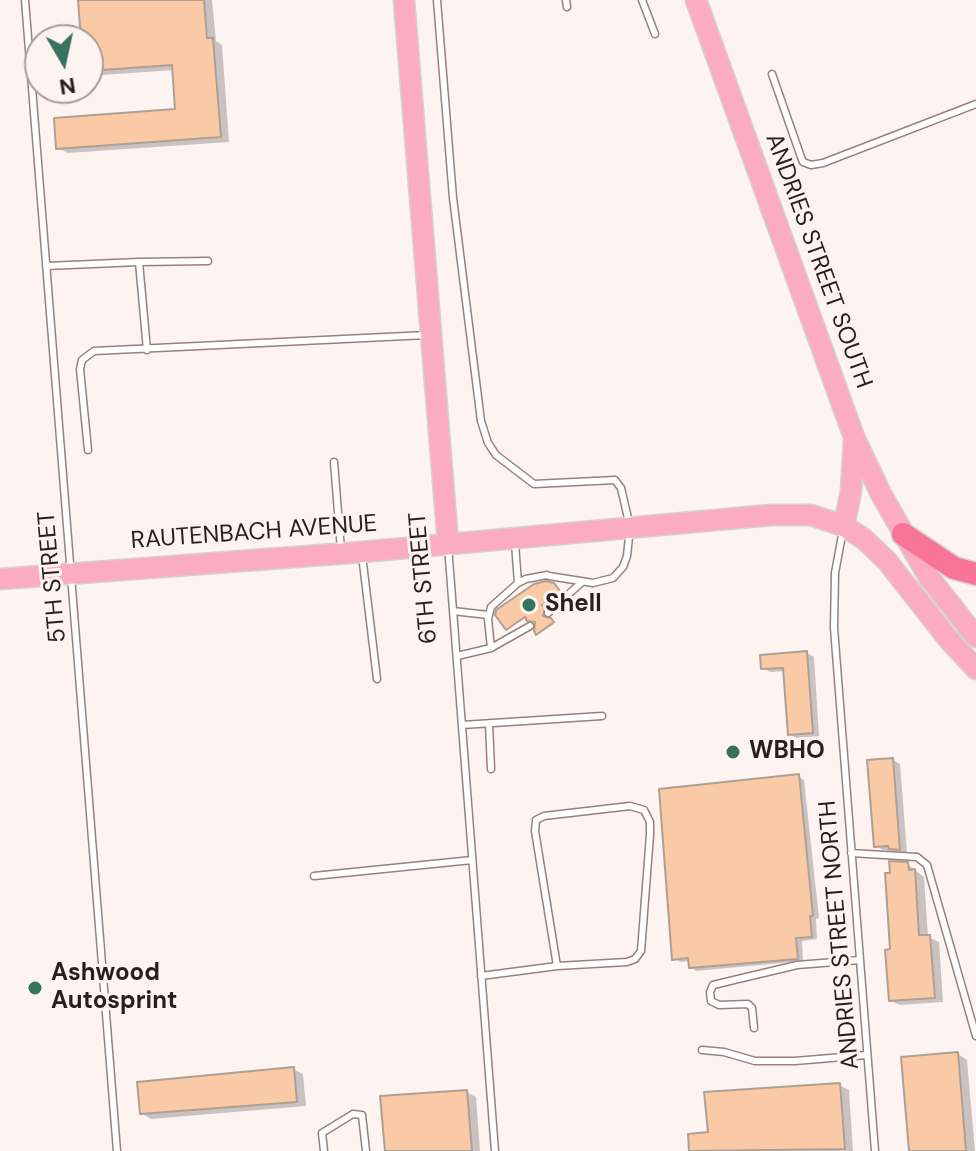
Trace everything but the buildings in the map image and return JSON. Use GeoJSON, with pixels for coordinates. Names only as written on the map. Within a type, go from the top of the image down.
{"type":"FeatureCollection","features":[{"type":"Feature","properties":{"kind":"highway"},"geometry":{"type":"LineString","coordinates":[[903,534],[954,568],[976,574]]}},
{"type":"Feature","properties":{"kind":"main road","name":"6TH STREET"},"geometry":{"type":"LineString","coordinates":[[404,0],[448,543]]}},
{"type":"Feature","properties":{"kind":"main road","name":"ANDRIES STREET SOUTH"},"geometry":{"type":"LineString","coordinates":[[696,0],[854,437],[903,534],[943,597],[976,637]]}},
{"type":"Feature","properties":{"kind":"main road"},"geometry":{"type":"LineString","coordinates":[[854,437],[851,491],[844,526],[864,539],[887,561],[976,669]]}},
{"type":"Feature","properties":{"kind":"main road","name":"RAUTENBACH AVENUE"},"geometry":{"type":"LineString","coordinates":[[0,579],[362,552],[795,514],[825,518],[844,526]]}},
{"type":"Feature","properties":{"kind":"lane","name":"5TH STREET"},"geometry":{"type":"LineString","coordinates":[[25,0],[117,1151]]}},
{"type":"Feature","properties":{"kind":"lane"},"geometry":{"type":"LineString","coordinates":[[437,0],[453,198],[481,421],[488,443],[496,455],[534,484],[615,480],[621,488],[630,527],[627,556],[618,573],[601,583],[548,575],[518,583],[491,607],[488,615],[491,648]]}},
{"type":"Feature","properties":{"kind":"lane"},"geometry":{"type":"LineString","coordinates":[[642,0],[655,34]]}},
{"type":"Feature","properties":{"kind":"lane"},"geometry":{"type":"LineString","coordinates":[[772,74],[803,162],[811,165],[976,104]]}},
{"type":"Feature","properties":{"kind":"lane"},"geometry":{"type":"LineString","coordinates":[[46,266],[208,261]]}},
{"type":"Feature","properties":{"kind":"lane"},"geometry":{"type":"LineString","coordinates":[[139,262],[147,350]]}},
{"type":"Feature","properties":{"kind":"lane"},"geometry":{"type":"LineString","coordinates":[[88,450],[82,360],[94,351],[431,335]]}},
{"type":"Feature","properties":{"kind":"lane"},"geometry":{"type":"LineString","coordinates":[[334,462],[341,553]]}},
{"type":"Feature","properties":{"kind":"lane","name":"ANDRIES STREET NORTH"},"geometry":{"type":"LineString","coordinates":[[844,526],[835,573],[834,628],[875,1151]]}},
{"type":"Feature","properties":{"kind":"lane"},"geometry":{"type":"LineString","coordinates":[[514,537],[518,583]]}},
{"type":"Feature","properties":{"kind":"lane","name":"6TH STREET"},"geometry":{"type":"LineString","coordinates":[[448,543],[495,1151]]}},
{"type":"Feature","properties":{"kind":"lane"},"geometry":{"type":"LineString","coordinates":[[362,552],[377,679]]}},
{"type":"Feature","properties":{"kind":"lane"},"geometry":{"type":"LineString","coordinates":[[548,613],[582,582]]}},
{"type":"Feature","properties":{"kind":"lane"},"geometry":{"type":"LineString","coordinates":[[453,611],[488,615]]}},
{"type":"Feature","properties":{"kind":"lane"},"geometry":{"type":"LineString","coordinates":[[457,656],[491,648],[530,626]]}},
{"type":"Feature","properties":{"kind":"lane"},"geometry":{"type":"LineString","coordinates":[[462,725],[602,716]]}},
{"type":"Feature","properties":{"kind":"lane"},"geometry":{"type":"LineString","coordinates":[[489,723],[491,769]]}},
{"type":"Feature","properties":{"kind":"lane"},"geometry":{"type":"LineString","coordinates":[[481,976],[635,959],[641,951],[650,835],[650,822],[644,810],[630,806],[544,816],[536,820],[535,831],[557,966]]}},
{"type":"Feature","properties":{"kind":"lane"},"geometry":{"type":"LineString","coordinates":[[851,853],[917,857],[927,865],[976,1036]]}},
{"type":"Feature","properties":{"kind":"lane"},"geometry":{"type":"LineString","coordinates":[[314,876],[472,860]]}},
{"type":"Feature","properties":{"kind":"lane"},"geometry":{"type":"LineString","coordinates":[[754,1028],[752,1008],[748,1004],[719,1005],[711,1001],[713,985],[797,965],[860,960]]}},
{"type":"Feature","properties":{"kind":"lane"},"geometry":{"type":"LineString","coordinates":[[702,1050],[724,1052],[755,1061],[867,1055]]}},
{"type":"Feature","properties":{"kind":"lane"},"geometry":{"type":"LineString","coordinates":[[324,1151],[322,1133],[353,1114],[362,1115],[366,1151]]}},
{"type":"Feature","properties":{"kind":"place","name":"Shell"},"geometry":{"type":"Point","coordinates":[529,605]}},
{"type":"Feature","properties":{"kind":"place","name":"WBHO"},"geometry":{"type":"Point","coordinates":[733,752]}},
{"type":"Feature","properties":{"kind":"place","name":"Ashwood Autosprint"},"geometry":{"type":"Point","coordinates":[35,988]}}]}
